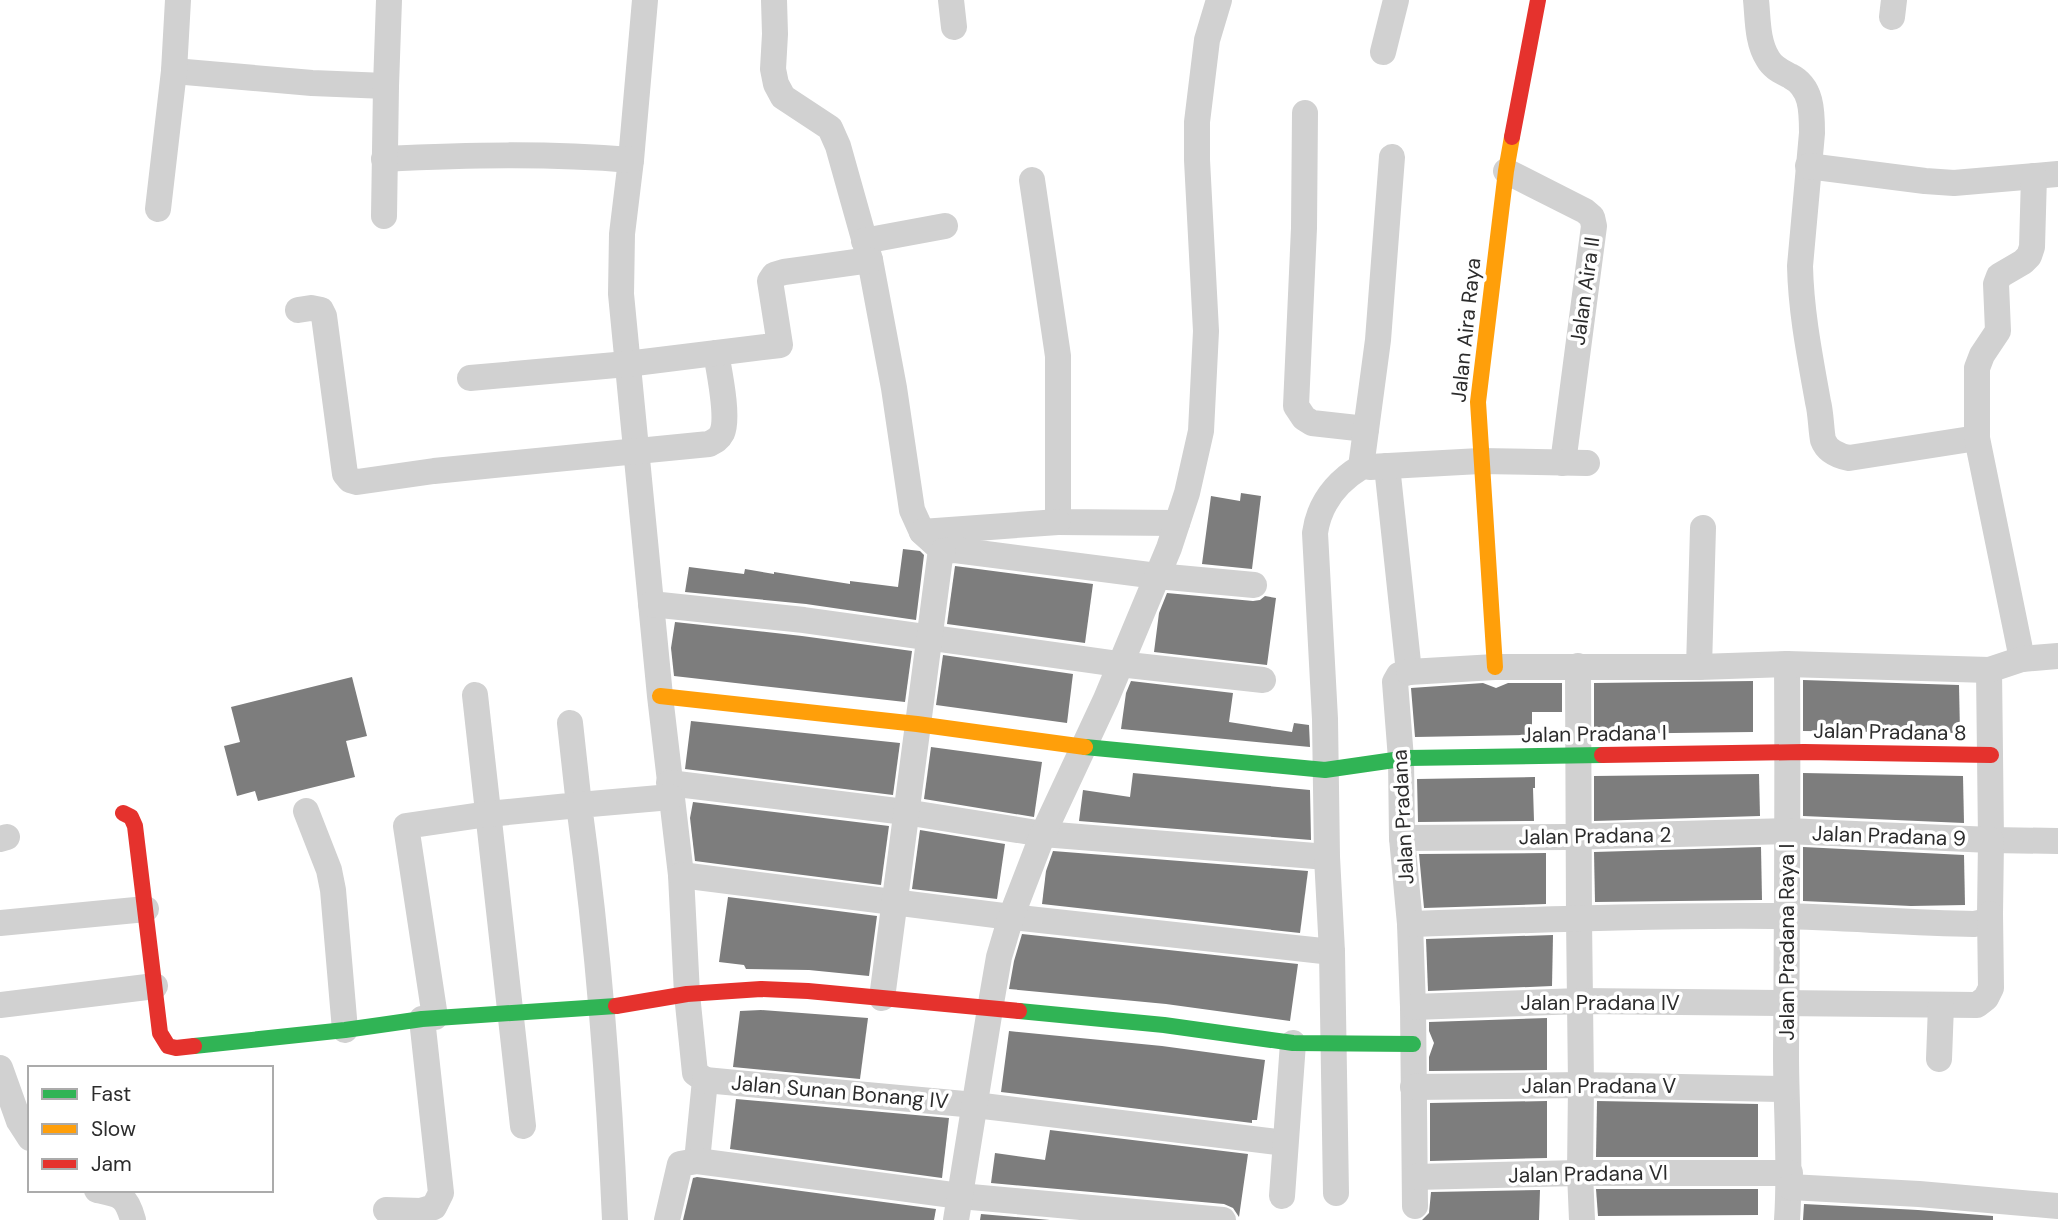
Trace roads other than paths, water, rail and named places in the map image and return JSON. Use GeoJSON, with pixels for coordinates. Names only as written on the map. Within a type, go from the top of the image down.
{"type":"FeatureCollection","features":[{"type":"Feature","properties":{"kind":"street"},"geometry":{"type":"LineString","coordinates":[[159,209],[174,71],[178,0]]}},
{"type":"Feature","properties":{"kind":"street"},"geometry":{"type":"LineString","coordinates":[[384,216],[389,0]]}},
{"type":"Feature","properties":{"kind":"street"},"geometry":{"type":"LineString","coordinates":[[645,0],[622,234],[621,294],[660,696],[681,875],[695,1073],[705,1080],[696,1161]]}},
{"type":"Feature","properties":{"kind":"street"},"geometry":{"type":"LineString","coordinates":[[774,0],[773,69],[776,84],[783,97],[830,128],[838,146],[867,250],[894,388],[912,509],[922,533],[943,551],[955,550],[1157,576],[1254,585]]}},
{"type":"Feature","properties":{"kind":"street"},"geometry":{"type":"LineString","coordinates":[[951,0],[954,27]]}},
{"type":"Feature","properties":{"kind":"street"},"geometry":{"type":"LineString","coordinates":[[958,1208],[999,957],[1011,917],[1043,834],[1084,747],[1170,548],[1187,493],[1201,431],[1206,331],[1197,122],[1207,40],[1219,0]]}},
{"type":"Feature","properties":{"kind":"street"},"geometry":{"type":"LineString","coordinates":[[1383,52],[1396,0]]}},
{"type":"Feature","properties":{"kind":"street","name":"Jalan Aira Raya"},"geometry":{"type":"LineString","coordinates":[[1495,667],[1478,402],[1506,171],[1538,0]]}},
{"type":"Feature","properties":{"kind":"street"},"geometry":{"type":"LineString","coordinates":[[1756,0],[1762,47],[1776,69],[1802,84],[1808,96],[1812,116],[1800,284],[1805,333],[1824,442],[1836,455],[1849,458],[1977,438]]}},
{"type":"Feature","properties":{"kind":"street"},"geometry":{"type":"LineString","coordinates":[[174,71],[386,86]]}},
{"type":"Feature","properties":{"kind":"street"},"geometry":{"type":"LineString","coordinates":[[1305,113],[1304,228],[1297,406],[1304,418],[1312,423],[1366,429]]}},
{"type":"Feature","properties":{"kind":"street"},"geometry":{"type":"LineString","coordinates":[[384,159],[468,155],[578,155],[631,160]]}},
{"type":"Feature","properties":{"kind":"street"},"geometry":{"type":"LineString","coordinates":[[1361,467],[1378,340],[1392,157]]}},
{"type":"Feature","properties":{"kind":"street"},"geometry":{"type":"LineString","coordinates":[[1808,166],[1954,183],[2046,175],[2029,256],[1999,276],[1996,284],[1998,331],[1977,368],[1977,438],[2022,659]]}},
{"type":"Feature","properties":{"kind":"street","name":"Jalan Aira II"},"geometry":{"type":"LineString","coordinates":[[1480,461],[1575,463],[1594,226],[1592,217],[1586,211],[1506,171]]}},
{"type":"Feature","properties":{"kind":"street"},"geometry":{"type":"LineString","coordinates":[[1032,180],[1058,356],[1058,522]]}},
{"type":"Feature","properties":{"kind":"street"},"geometry":{"type":"LineString","coordinates":[[470,378],[780,345],[770,281],[775,275],[945,226]]}},
{"type":"Feature","properties":{"kind":"street"},"geometry":{"type":"LineString","coordinates":[[298,310],[317,309],[321,310],[324,316],[345,474],[350,480],[357,482],[434,471],[709,443],[721,435],[723,428],[723,403],[716,353]]}},
{"type":"Feature","properties":{"kind":"street"},"geometry":{"type":"LineString","coordinates":[[1336,1194],[1325,719],[1315,533],[1318,516],[1322,505],[1348,475],[1361,467],[1480,461]]}},
{"type":"Feature","properties":{"kind":"street"},"geometry":{"type":"LineString","coordinates":[[1387,466],[1409,672],[1495,667],[1787,664],[1990,670],[2022,659],[2058,656]]}},
{"type":"Feature","properties":{"kind":"street"},"geometry":{"type":"LineString","coordinates":[[922,533],[1058,522],[1177,523]]}},
{"type":"Feature","properties":{"kind":"street"},"geometry":{"type":"LineString","coordinates":[[1699,667],[1703,528]]}},
{"type":"Feature","properties":{"kind":"street"},"geometry":{"type":"LineString","coordinates":[[882,998],[917,724],[943,551]]}},
{"type":"Feature","properties":{"kind":"street"},"geometry":{"type":"LineString","coordinates":[[651,604],[804,620],[1119,664],[1263,680]]}},
{"type":"Feature","properties":{"kind":"street","name":"Jalan Pradana Raya I"},"geometry":{"type":"LineString","coordinates":[[1787,664],[1786,1089],[1790,1180],[1787,1220]]}},
{"type":"Feature","properties":{"kind":"street"},"geometry":{"type":"LineString","coordinates":[[1578,666],[1582,1220]]}},
{"type":"Feature","properties":{"kind":"street","name":"Jalan Pradana IV"},"geometry":{"type":"LineString","coordinates":[[1413,1006],[1580,1001],[1977,1005],[1986,998],[1991,988],[1990,670]]}},
{"type":"Feature","properties":{"kind":"street","name":"Jalan Pradana"},"geometry":{"type":"LineString","coordinates":[[1409,672],[1399,676],[1395,682],[1401,759],[1402,838],[1410,924],[1415,1177]]}},
{"type":"Feature","properties":{"kind":"street"},"geometry":{"type":"LineString","coordinates":[[475,695],[523,1126]]}},
{"type":"Feature","properties":{"kind":"street","name":"Jalan Pradana I"},"geometry":{"type":"LineString","coordinates":[[660,696],[917,724],[1084,747],[1325,770],[1401,759],[1788,752]]}},
{"type":"Feature","properties":{"kind":"street"},"geometry":{"type":"LineString","coordinates":[[570,723],[611,1116],[615,1220]]}},
{"type":"Feature","properties":{"kind":"street","name":"Jalan Pradana 8"},"geometry":{"type":"LineString","coordinates":[[1788,752],[1991,755]]}},
{"type":"Feature","properties":{"kind":"street"},"geometry":{"type":"LineString","coordinates":[[386,1210],[421,1210],[433,1207],[441,1193],[428,1018],[406,826],[488,814],[579,806],[670,790],[905,812],[1043,834],[1327,857]]}},
{"type":"Feature","properties":{"kind":"street"},"geometry":{"type":"LineString","coordinates":[[306,811],[329,870],[345,1030]]}},
{"type":"Feature","properties":{"kind":"street"},"geometry":{"type":"LineString","coordinates":[[123,813],[131,817],[135,826],[160,1033],[168,1046],[176,1048],[345,1030],[428,1018],[601,1008],[688,994],[761,989],[808,991],[1164,1025],[1293,1043],[1413,1044]]}},
{"type":"Feature","properties":{"kind":"street","name":"Jalan Pradana 2"},"geometry":{"type":"LineString","coordinates":[[1402,838],[1787,831]]}},
{"type":"Feature","properties":{"kind":"street","name":"Jalan Pradana 9"},"geometry":{"type":"LineString","coordinates":[[1787,831],[2058,841]]}},
{"type":"Feature","properties":{"kind":"street"},"geometry":{"type":"LineString","coordinates":[[681,875],[1011,917],[1332,952]]}},
{"type":"Feature","properties":{"kind":"street"},"geometry":{"type":"LineString","coordinates":[[0,923],[146,909]]}},
{"type":"Feature","properties":{"kind":"street"},"geometry":{"type":"LineString","coordinates":[[1410,924],[1579,918],[1788,917],[1902,923],[1974,923],[1984,922],[1990,914]]}},
{"type":"Feature","properties":{"kind":"street"},"geometry":{"type":"LineString","coordinates":[[0,1005],[155,986]]}},
{"type":"Feature","properties":{"kind":"street"},"geometry":{"type":"LineString","coordinates":[[1939,1059],[1941,1005]]}},
{"type":"Feature","properties":{"kind":"street"},"geometry":{"type":"LineString","coordinates":[[1282,1196],[1293,1043]]}},
{"type":"Feature","properties":{"kind":"street"},"geometry":{"type":"LineString","coordinates":[[0,1068],[16,1126]]}},
{"type":"Feature","properties":{"kind":"street","name":"Jalan Sunan Bonang IV"},"geometry":{"type":"LineString","coordinates":[[705,1080],[975,1105],[1285,1143]]}},
{"type":"Feature","properties":{"kind":"street","name":"Jalan Pradana V"},"geometry":{"type":"LineString","coordinates":[[1413,1087],[1581,1085],[1786,1089]]}},
{"type":"Feature","properties":{"kind":"street"},"geometry":{"type":"LineString","coordinates":[[667,1220],[680,1164],[696,1161],[958,1208],[1223,1220]]}},
{"type":"Feature","properties":{"kind":"street","name":"Jalan Pradana VI"},"geometry":{"type":"LineString","coordinates":[[1415,1177],[1580,1172],[1790,1180],[2058,1206]]}},
{"type":"Feature","properties":{"kind":"street"},"geometry":{"type":"LineString","coordinates":[[1415,1177],[1415,1206]]}},
{"type":"Feature","properties":{"kind":"street"},"geometry":{"type":"LineString","coordinates":[[114,1192],[123,1196],[133,1220]]}}]}
